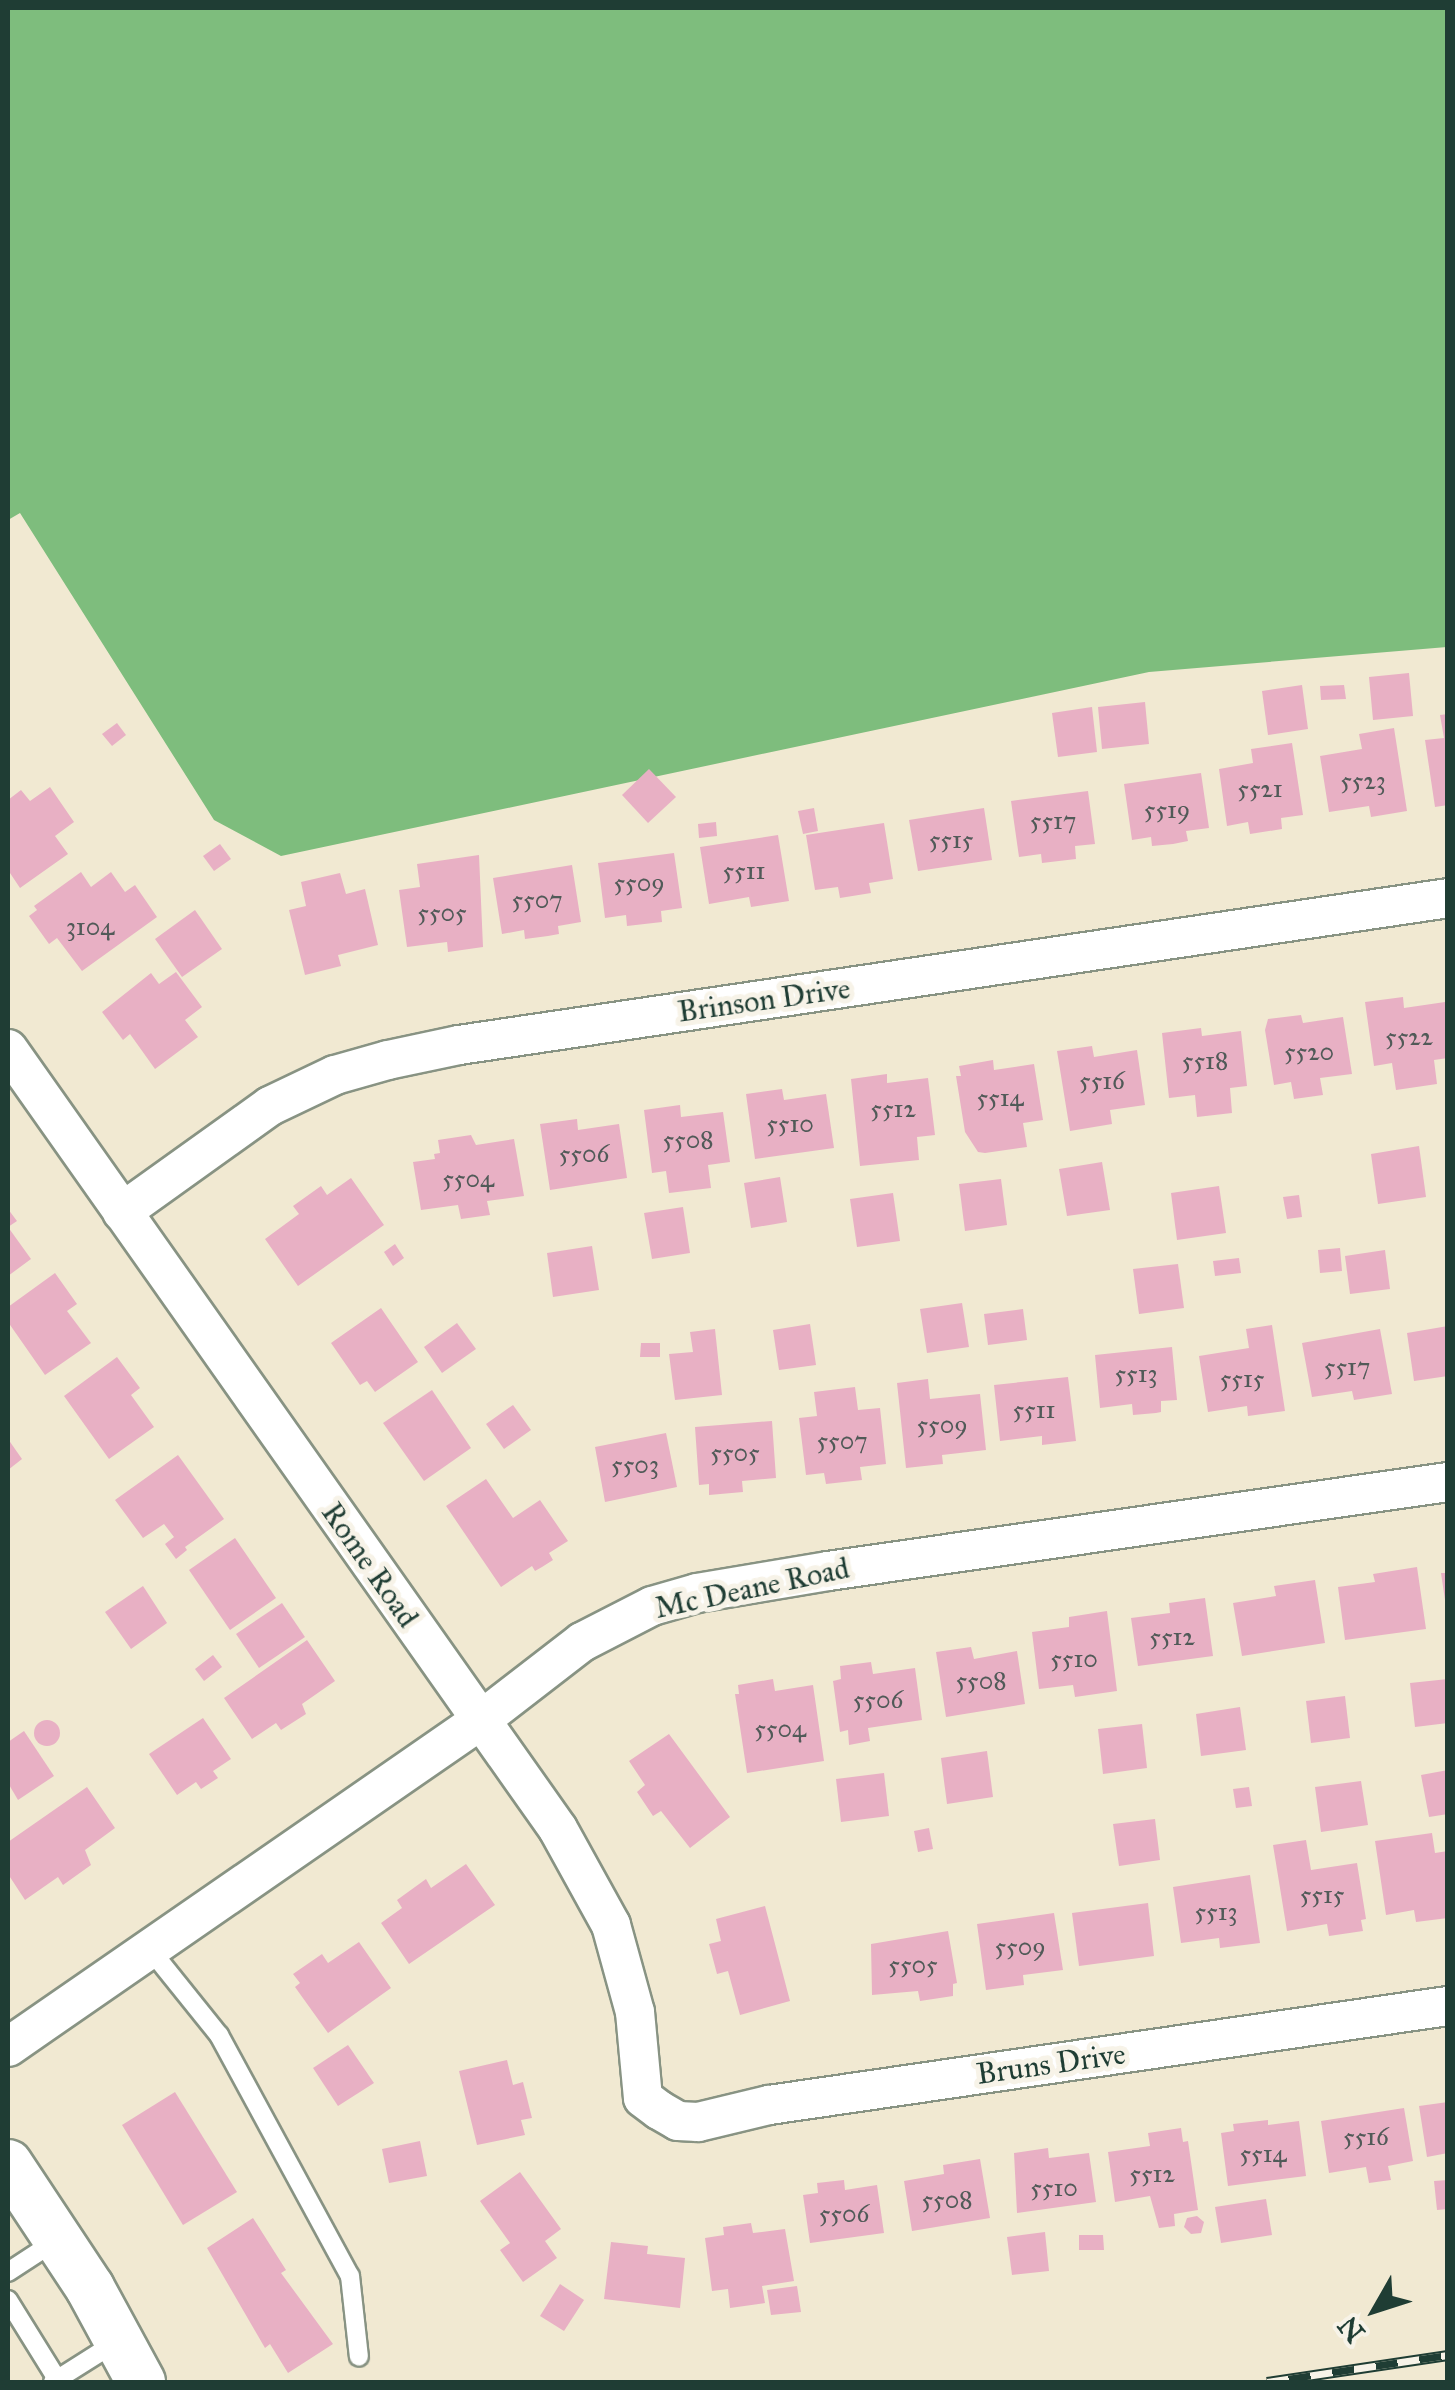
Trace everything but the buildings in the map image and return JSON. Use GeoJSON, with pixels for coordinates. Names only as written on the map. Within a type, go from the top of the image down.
{"type":"FeatureCollection","features":[{"type":"Feature","properties":{"kind":"street","name":"Brinson Drive"},"geometry":{"type":"LineString","coordinates":[[122,1212],[270,1106],[335,1074],[388,1060],[459,1045],[1448,898]]}},
{"type":"Feature","properties":{"kind":"street","name":"Rome Road"},"geometry":{"type":"LineString","coordinates":[[8,1049],[558,1830],[611,1926],[635,2012],[644,2098],[659,2110]]}},
{"type":"Feature","properties":{"kind":"street","name":"Mc Deane Road"},"geometry":{"type":"LineString","coordinates":[[8,2047],[480,1720],[599,1632],[652,1606],[697,1593],[1448,1482]]}},
{"type":"Feature","properties":{"kind":"street","name":"Bruns Drive"},"geometry":{"type":"LineString","coordinates":[[659,2110],[678,2121],[698,2122],[769,2105],[1448,2006]]}},
{"type":"Feature","properties":{"kind":"street"},"geometry":{"type":"LineString","coordinates":[[8,2164],[141,2382]]}},
{"type":"Feature","properties":{"kind":"lane"},"geometry":{"type":"LineString","coordinates":[[150,1948],[219,2035],[350,2276],[359,2358]]}},
{"type":"Feature","properties":{"kind":"lane"},"geometry":{"type":"LineString","coordinates":[[8,2272],[57,2240]]}},
{"type":"Feature","properties":{"kind":"lane"},"geometry":{"type":"LineString","coordinates":[[8,2300],[55,2381],[119,2341]]}},
{"type":"Feature","properties":{"kind":"green space"},"geometry":{"type":"Polygon","coordinates":[[[8,8],[1447,8],[1447,647],[1149,672],[281,856],[214,820],[20,513],[8,520],[8,8]]]}},
{"type":"Feature","properties":{"kind":"railway"},"geometry":{"type":"LineString","coordinates":[[1267,2382],[1448,2355]]}}]}
